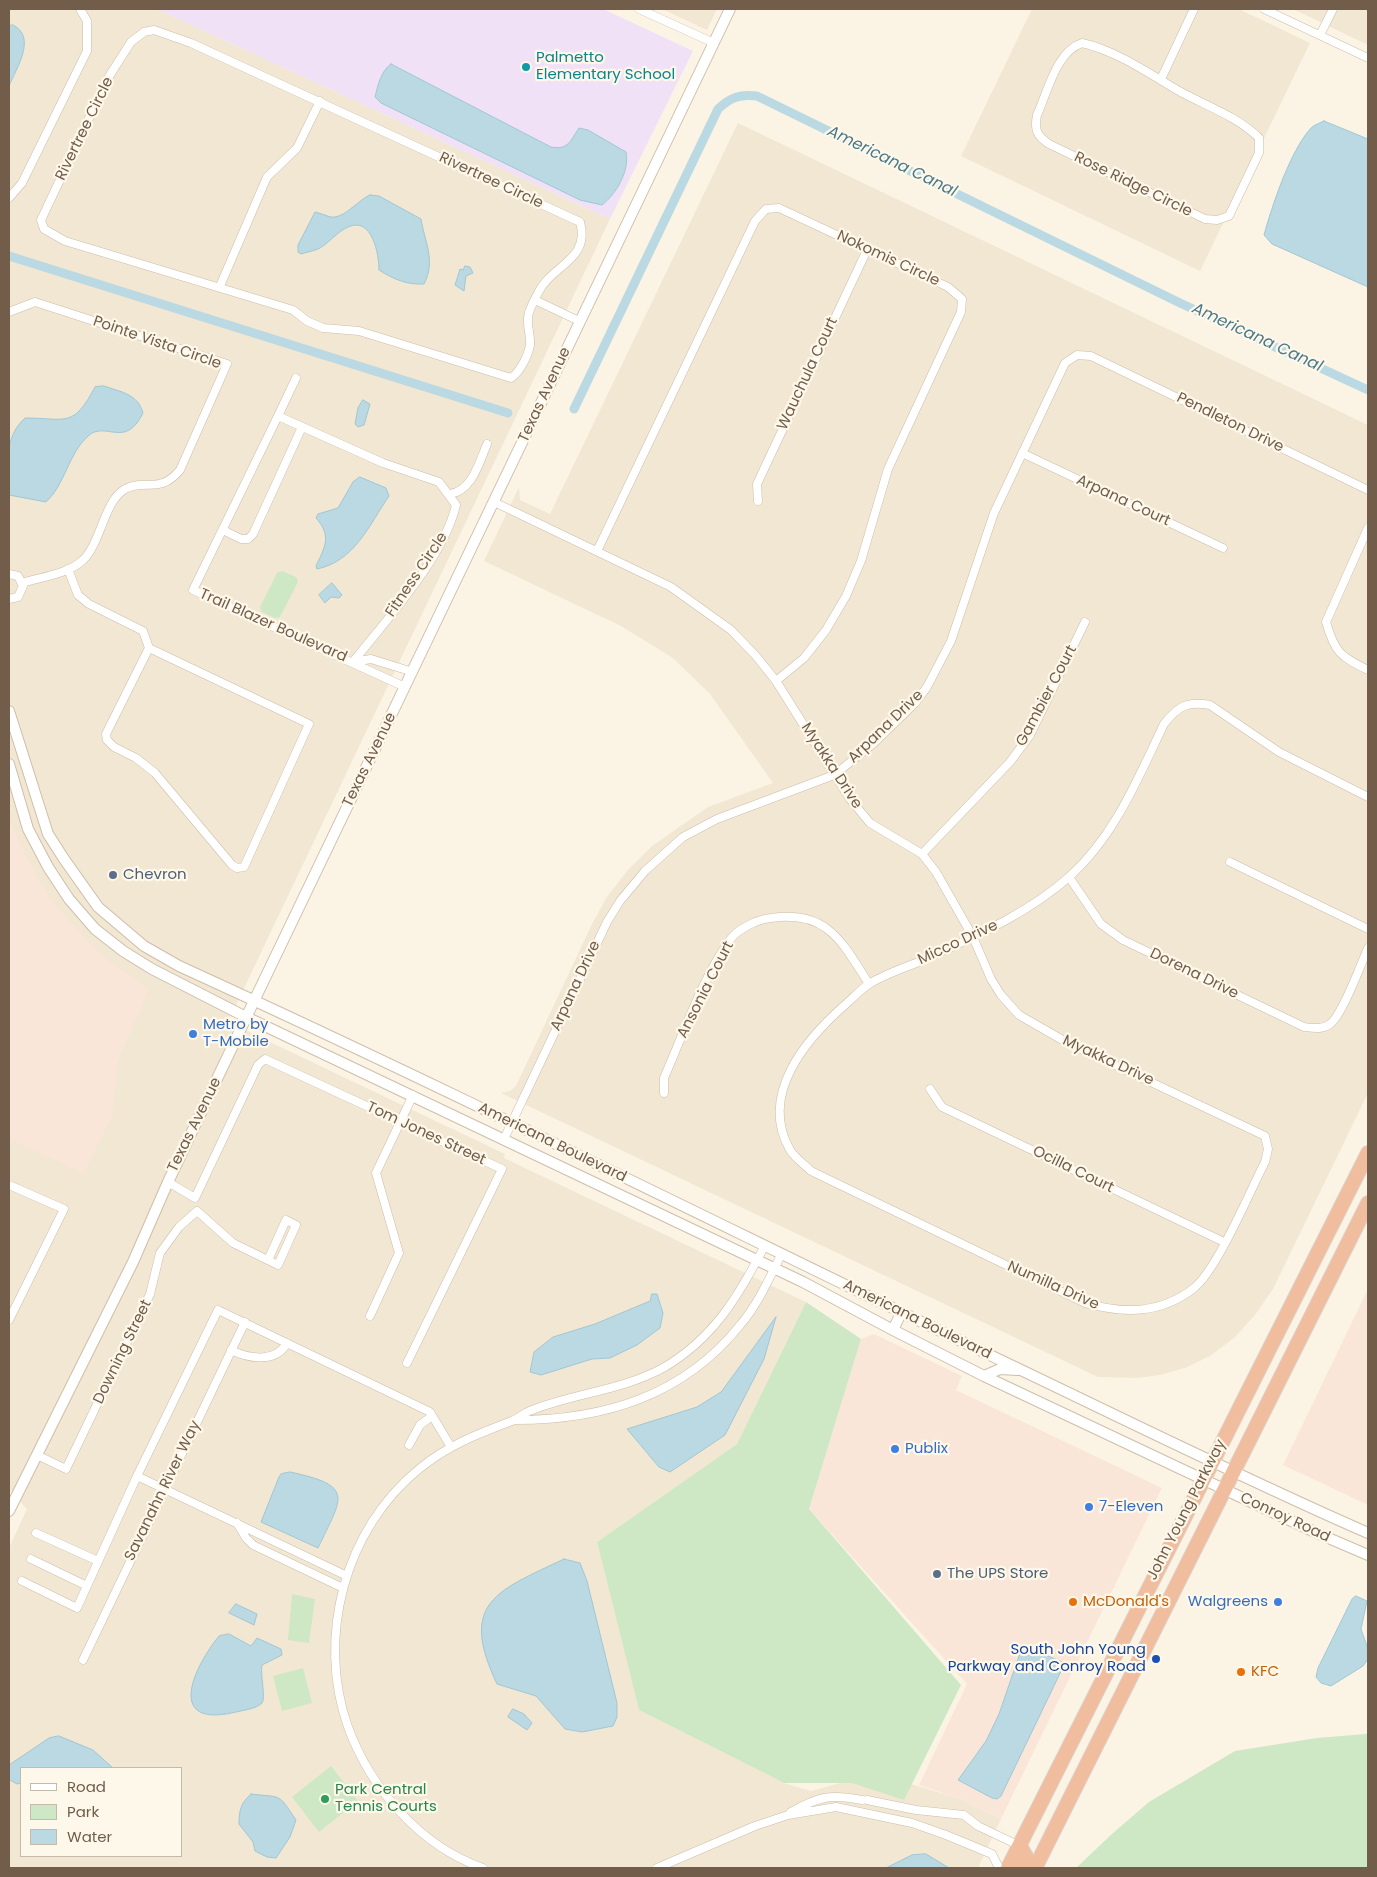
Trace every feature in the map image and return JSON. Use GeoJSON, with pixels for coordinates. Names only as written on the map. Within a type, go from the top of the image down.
{"type":"FeatureCollection","features":[{"type":"Feature","properties":{"kind":"highway","name":"John Young Parkway"},"geometry":{"type":"LineString","coordinates":[[1008,1868],[1368,1153]]}},
{"type":"Feature","properties":{"kind":"highway","name":"John Young Parkway"},"geometry":{"type":"LineString","coordinates":[[1032,1867],[1234,1472],[1368,1203]]}},
{"type":"Feature","properties":{"kind":"highway"},"geometry":{"type":"LineString","coordinates":[[1032,1867],[1029,1843],[1039,1807]]}},
{"type":"Feature","properties":{"kind":"highway"},"geometry":{"type":"LineString","coordinates":[[1020,1846],[1032,1867]]}},
{"type":"Feature","properties":{"kind":"main road","name":"Texas Avenue"},"geometry":{"type":"LineString","coordinates":[[10,1505],[37,1455],[133,1262],[168,1182],[246,1017],[730,9]]}},
{"type":"Feature","properties":{"kind":"main road","name":"Americana Boulevard"},"geometry":{"type":"LineString","coordinates":[[9,711],[48,834],[98,907],[144,946],[178,966],[511,1123],[764,1247],[1212,1461]]}},
{"type":"Feature","properties":{"kind":"main road","name":"Americana Boulevard"},"geometry":{"type":"LineString","coordinates":[[9,764],[28,829],[48,868],[69,899],[90,923],[123,951],[152,969],[246,1017],[774,1268],[984,1376],[1203,1479]]}},
{"type":"Feature","properties":{"kind":"main road"},"geometry":{"type":"LineString","coordinates":[[48,868],[64,859]]}},
{"type":"Feature","properties":{"kind":"main road"},"geometry":{"type":"LineString","coordinates":[[893,1330],[901,1313]]}},
{"type":"Feature","properties":{"kind":"main road"},"geometry":{"type":"LineString","coordinates":[[984,1376],[1000,1369],[1021,1370]]}},
{"type":"Feature","properties":{"kind":"main road","name":"Conroy Road"},"geometry":{"type":"LineString","coordinates":[[1212,1461],[1368,1533]]}},
{"type":"Feature","properties":{"kind":"main road","name":"Conroy Road"},"geometry":{"type":"LineString","coordinates":[[1203,1479],[1368,1555]]}},
{"type":"Feature","properties":{"kind":"street"},"geometry":{"type":"LineString","coordinates":[[9,198],[22,183],[87,50],[87,21],[80,9]]}},
{"type":"Feature","properties":{"kind":"street"},"geometry":{"type":"LineString","coordinates":[[639,9],[714,43]]}},
{"type":"Feature","properties":{"kind":"street"},"geometry":{"type":"LineString","coordinates":[[1161,79],[1194,9]]}},
{"type":"Feature","properties":{"kind":"street"},"geometry":{"type":"LineString","coordinates":[[1264,9],[1368,58]]}},
{"type":"Feature","properties":{"kind":"street"},"geometry":{"type":"LineString","coordinates":[[1320,35],[1333,9]]}},
{"type":"Feature","properties":{"kind":"street","name":"Rivertree Circle"},"geometry":{"type":"LineString","coordinates":[[154,30],[190,43],[320,101],[580,222],[583,234],[579,248],[570,261],[544,281],[528,316],[530,345],[518,374],[511,378],[359,331],[322,328],[307,321],[294,310],[220,286],[65,241],[44,229],[41,220],[108,78],[131,42],[144,32],[154,30]]}},
{"type":"Feature","properties":{"kind":"street","name":"Rose Ridge Circle"},"geometry":{"type":"LineString","coordinates":[[1082,44],[1095,46],[1161,79],[1247,127],[1259,138],[1259,154],[1229,216],[1216,220],[1206,219],[1049,144],[1038,136],[1035,125],[1037,115],[1063,56],[1071,47],[1082,44]]}},
{"type":"Feature","properties":{"kind":"street"},"geometry":{"type":"LineString","coordinates":[[220,286],[267,177],[297,148],[320,101]]}},
{"type":"Feature","properties":{"kind":"street","name":"Nokomis Circle"},"geometry":{"type":"LineString","coordinates":[[598,551],[755,221],[766,209],[779,208],[948,287],[962,299],[962,312],[888,469],[861,561],[846,596],[826,630],[804,658],[776,681]]}},
{"type":"Feature","properties":{"kind":"street","name":"Wauchula Court"},"geometry":{"type":"LineString","coordinates":[[758,500],[757,484],[867,250]]}},
{"type":"Feature","properties":{"kind":"street"},"geometry":{"type":"LineString","coordinates":[[535,300],[579,321]]}},
{"type":"Feature","properties":{"kind":"street","name":"Pointe Vista Circle"},"geometry":{"type":"LineString","coordinates":[[9,312],[35,302],[227,364],[180,470],[172,480],[127,488],[117,496],[83,560],[68,569],[22,583]]}},
{"type":"Feature","properties":{"kind":"street","name":"Arpana Drive"},"geometry":{"type":"LineString","coordinates":[[504,1139],[607,922],[620,901],[645,871],[683,837],[717,819],[834,776],[874,743],[915,702],[927,687],[951,641],[994,513],[1065,363],[1077,355],[1091,356]]}},
{"type":"Feature","properties":{"kind":"street","name":"Pendleton Drive"},"geometry":{"type":"LineString","coordinates":[[1091,356],[1368,490]]}},
{"type":"Feature","properties":{"kind":"street"},"geometry":{"type":"LineString","coordinates":[[296,378],[223,530],[241,539],[248,539],[253,534],[302,427]]}},
{"type":"Feature","properties":{"kind":"street"},"geometry":{"type":"LineString","coordinates":[[278,416],[383,463],[439,482],[450,494],[460,493],[467,487],[487,444]]}},
{"type":"Feature","properties":{"kind":"street","name":"Arpana Court"},"geometry":{"type":"LineString","coordinates":[[1022,453],[1223,548]]}},
{"type":"Feature","properties":{"kind":"street","name":"Fitness Circle"},"geometry":{"type":"LineString","coordinates":[[353,662],[439,547],[452,521],[456,504],[450,494]]}},
{"type":"Feature","properties":{"kind":"street","name":"Myakka Drive"},"geometry":{"type":"LineString","coordinates":[[494,502],[671,586],[707,611],[750,649],[776,681],[834,776],[870,823],[922,854],[949,893],[973,937],[991,979],[1001,995],[1019,1016],[1066,1042],[1265,1136],[1268,1148],[1266,1162]]}},
{"type":"Feature","properties":{"kind":"street"},"geometry":{"type":"LineString","coordinates":[[1368,528],[1326,622],[1332,644],[1341,657],[1368,670]]}},
{"type":"Feature","properties":{"kind":"street","name":"Trail Blazer Boulevard"},"geometry":{"type":"LineString","coordinates":[[223,530],[193,590],[405,687]]}},
{"type":"Feature","properties":{"kind":"street"},"geometry":{"type":"LineString","coordinates":[[68,569],[78,595],[89,604],[143,631],[149,648],[309,724],[244,867],[237,868],[232,865],[155,773],[136,758],[114,747],[107,740],[106,734],[149,648]]}},
{"type":"Feature","properties":{"kind":"street"},"geometry":{"type":"LineString","coordinates":[[9,574],[18,576],[22,583],[20,594],[10,602]]}},
{"type":"Feature","properties":{"kind":"street","name":"Gambier Court"},"geometry":{"type":"LineString","coordinates":[[922,854],[1010,762],[1030,735],[1085,622]]}},
{"type":"Feature","properties":{"kind":"street","name":"Trail Blazer Boulevard"},"geometry":{"type":"LineString","coordinates":[[353,662],[371,659],[412,672]]}},
{"type":"Feature","properties":{"kind":"street","name":"Micco Drive"},"geometry":{"type":"LineString","coordinates":[[811,1171],[790,1150],[780,1120],[781,1093],[791,1069],[808,1042],[829,1019],[869,984],[973,937],[1024,911],[1069,877],[1095,849],[1113,825],[1164,724],[1174,710],[1198,703],[1210,705],[1279,752],[1368,797]]}},
{"type":"Feature","properties":{"kind":"street"},"geometry":{"type":"LineString","coordinates":[[1230,862],[1368,929]]}},
{"type":"Feature","properties":{"kind":"street","name":"Dorena Drive"},"geometry":{"type":"LineString","coordinates":[[1069,877],[1101,924],[1123,940],[1304,1027],[1319,1029],[1331,1024],[1338,1014],[1368,948]]}},
{"type":"Feature","properties":{"kind":"street","name":"Ansonia Court"},"geometry":{"type":"LineString","coordinates":[[664,1093],[664,1078],[710,976],[730,939],[762,919],[790,915],[812,918],[840,938],[869,984]]}},
{"type":"Feature","properties":{"kind":"street","name":"Tom Jones Street"},"geometry":{"type":"LineString","coordinates":[[168,1182],[194,1198],[258,1065],[265,1059],[502,1169],[407,1363]]}},
{"type":"Feature","properties":{"kind":"street","name":"Ocilla Court"},"geometry":{"type":"LineString","coordinates":[[930,1089],[942,1107],[1224,1242]]}},
{"type":"Feature","properties":{"kind":"street"},"geometry":{"type":"LineString","coordinates":[[370,1316],[399,1253],[376,1173],[413,1095]]}},
{"type":"Feature","properties":{"kind":"street","name":"Numilla Drive"},"geometry":{"type":"LineString","coordinates":[[811,1171],[1085,1303],[1112,1311],[1139,1310],[1163,1305],[1194,1288],[1213,1265],[1266,1162]]}},
{"type":"Feature","properties":{"kind":"street"},"geometry":{"type":"LineString","coordinates":[[9,1185],[64,1209],[9,1320]]}},
{"type":"Feature","properties":{"kind":"street","name":"Downing Street"},"geometry":{"type":"LineString","coordinates":[[37,1455],[66,1469],[150,1294],[160,1253],[179,1227],[197,1211],[233,1243],[268,1260]]}},
{"type":"Feature","properties":{"kind":"street"},"geometry":{"type":"LineString","coordinates":[[286,1220],[296,1225],[278,1265],[268,1260],[286,1220]]}},
{"type":"Feature","properties":{"kind":"street"},"geometry":{"type":"LineString","coordinates":[[483,1868],[435,1842],[405,1817],[377,1784],[354,1742],[344,1716],[336,1674],[336,1624],[343,1588],[364,1535],[381,1509],[418,1469],[451,1447],[478,1433],[515,1420],[530,1410],[629,1382],[662,1368],[688,1351],[718,1323],[740,1292],[764,1247]]}},
{"type":"Feature","properties":{"kind":"street"},"geometry":{"type":"LineString","coordinates":[[515,1420],[576,1416],[614,1408],[669,1388],[712,1356],[736,1330],[756,1302],[781,1255]]}},
{"type":"Feature","properties":{"kind":"street"},"geometry":{"type":"LineString","coordinates":[[22,1581],[77,1608],[137,1476],[218,1310],[430,1412],[451,1447]]}},
{"type":"Feature","properties":{"kind":"street","name":"Savanahn River Way"},"geometry":{"type":"LineString","coordinates":[[83,1660],[245,1322]]}},
{"type":"Feature","properties":{"kind":"street"},"geometry":{"type":"LineString","coordinates":[[231,1350],[249,1357],[272,1356],[283,1350],[287,1342]]}},
{"type":"Feature","properties":{"kind":"street"},"geometry":{"type":"LineString","coordinates":[[409,1445],[420,1425],[432,1416]]}},
{"type":"Feature","properties":{"kind":"street"},"geometry":{"type":"LineString","coordinates":[[137,1476],[347,1576]]}},
{"type":"Feature","properties":{"kind":"street"},"geometry":{"type":"LineString","coordinates":[[237,1523],[246,1538],[254,1544],[343,1588]]}},
{"type":"Feature","properties":{"kind":"street"},"geometry":{"type":"LineString","coordinates":[[36,1533],[98,1561]]}},
{"type":"Feature","properties":{"kind":"street"},"geometry":{"type":"LineString","coordinates":[[31,1560],[87,1586]]}},
{"type":"Feature","properties":{"kind":"street"},"geometry":{"type":"LineString","coordinates":[[788,1815],[811,1801],[836,1795],[916,1810],[964,1815],[978,1826],[1020,1846]]}},
{"type":"Feature","properties":{"kind":"street"},"geometry":{"type":"LineString","coordinates":[[657,1868],[755,1826],[788,1815],[836,1808],[912,1823],[992,1854],[999,1868]]}},
{"type":"Feature","properties":{"kind":"shaded area"},"geometry":{"type":"Polygon","coordinates":[[[9,9],[157,9],[610,219],[228,1022],[505,1154],[504,1158],[806,1302],[737,1444],[597,1542],[639,1710],[784,1783],[811,1791],[855,1779],[895,1779],[960,1799],[1001,1819],[978,1868],[9,1868],[9,1548],[27,1509],[9,1490],[9,9]]]}},
{"type":"Feature","properties":{"kind":"shaded area"},"geometry":{"type":"Polygon","coordinates":[[[157,9],[603,9],[693,51],[610,219],[157,9]]]}},
{"type":"Feature","properties":{"kind":"shaded area"},"geometry":{"type":"Polygon","coordinates":[[[662,9],[717,9],[707,30],[662,9]]]}},
{"type":"Feature","properties":{"kind":"shaded area"},"geometry":{"type":"Polygon","coordinates":[[[1032,9],[1239,9],[1310,43],[1200,271],[961,156],[1032,9]]]}},
{"type":"Feature","properties":{"kind":"shaded area"},"geometry":{"type":"Polygon","coordinates":[[[1293,9],[1368,9],[1368,45],[1293,9]]]}},
{"type":"Feature","properties":{"kind":"shaded area"},"geometry":{"type":"Polygon","coordinates":[[[738,123],[1368,425],[1368,1093],[1273,1289],[1255,1315],[1234,1338],[1210,1356],[1185,1368],[1160,1375],[1137,1378],[1098,1377],[501,1093],[510,1091],[516,1086],[592,924],[607,897],[627,871],[652,846],[708,807],[773,783],[710,694],[673,658],[621,626],[484,561],[519,487],[520,500],[550,514],[738,123]]]}},
{"type":"Feature","properties":{"kind":"shaded area"},"geometry":{"type":"Polygon","coordinates":[[[9,819],[28,861],[50,899],[90,944],[109,961],[139,981],[148,991],[117,1063],[112,1116],[84,1173],[9,1139],[9,819]]]}},
{"type":"Feature","properties":{"kind":"shaded area"},"geometry":{"type":"Polygon","coordinates":[[[1368,1289],[1368,1505],[1283,1465],[1368,1289]]]}},
{"type":"Feature","properties":{"kind":"shaded area"},"geometry":{"type":"Polygon","coordinates":[[[874,1334],[962,1376],[956,1390],[1162,1488],[1001,1819],[960,1799],[919,1785],[967,1684],[809,1509],[861,1339],[874,1334]]]}},
{"type":"Feature","properties":{"kind":"green space"},"geometry":{"type":"Polygon","coordinates":[[[282,571],[296,577],[298,582],[280,617],[275,618],[262,612],[260,607],[277,573],[282,571]]]}},
{"type":"Feature","properties":{"kind":"green space"},"geometry":{"type":"Polygon","coordinates":[[[806,1302],[861,1339],[809,1509],[961,1685],[904,1800],[852,1783],[784,1783],[639,1710],[597,1542],[737,1444],[806,1302]]]}},
{"type":"Feature","properties":{"kind":"green space"},"geometry":{"type":"Polygon","coordinates":[[[292,1594],[315,1599],[309,1643],[288,1640],[292,1594]]]}},
{"type":"Feature","properties":{"kind":"green space"},"geometry":{"type":"Polygon","coordinates":[[[303,1668],[312,1703],[282,1711],[273,1676],[303,1668]]]}},
{"type":"Feature","properties":{"kind":"green space"},"geometry":{"type":"Polygon","coordinates":[[[1368,1732],[1368,1868],[1076,1868],[1149,1802],[1235,1751],[1317,1738],[1366,1734],[1368,1732]]]}},
{"type":"Feature","properties":{"kind":"green space","name":"Park Central Tennis Courts"},"geometry":{"type":"Polygon","coordinates":[[[331,1766],[358,1801],[319,1832],[292,1797],[331,1766]]]}},
{"type":"Feature","properties":{"kind":"water"},"geometry":{"type":"Polygon","coordinates":[[[13,25],[20,30],[24,37],[24,45],[20,62],[9,86],[9,26],[13,25]]]}},
{"type":"Feature","properties":{"kind":"water"},"geometry":{"type":"Polygon","coordinates":[[[391,64],[551,147],[557,148],[568,144],[579,128],[588,130],[626,152],[626,167],[621,182],[602,205],[580,200],[381,103],[375,97],[376,92],[382,74],[391,64]]]}},
{"type":"Feature","properties":{"kind":"water"},"geometry":{"type":"Polygon","coordinates":[[[1324,121],[1368,139],[1368,287],[1272,244],[1264,235],[1277,194],[1296,150],[1311,128],[1324,121]]]}},
{"type":"Feature","properties":{"kind":"water"},"geometry":{"type":"Polygon","coordinates":[[[370,195],[379,196],[421,219],[429,260],[429,268],[424,284],[400,281],[379,270],[378,255],[372,238],[363,227],[356,225],[344,229],[320,248],[301,254],[298,252],[298,245],[315,212],[336,217],[370,195]]]}},
{"type":"Feature","properties":{"kind":"water"},"geometry":{"type":"Polygon","coordinates":[[[465,266],[470,267],[473,273],[466,276],[464,291],[455,285],[460,269],[463,270],[465,266]]]}},
{"type":"Feature","properties":{"kind":"water"},"geometry":{"type":"Polygon","coordinates":[[[104,386],[122,392],[137,402],[143,413],[136,424],[129,430],[122,432],[102,431],[88,436],[81,443],[58,487],[46,502],[9,495],[8,454],[13,435],[18,426],[25,418],[59,419],[74,415],[81,410],[95,387],[104,386]]]}},
{"type":"Feature","properties":{"kind":"water"},"geometry":{"type":"Polygon","coordinates":[[[363,400],[370,404],[364,425],[358,427],[355,424],[358,408],[363,400]]]}},
{"type":"Feature","properties":{"kind":"water"},"geometry":{"type":"Polygon","coordinates":[[[360,477],[386,488],[389,496],[360,540],[351,550],[330,565],[317,569],[316,566],[324,547],[325,536],[321,524],[316,518],[318,514],[338,508],[353,482],[360,477]]]}},
{"type":"Feature","properties":{"kind":"water"},"geometry":{"type":"Polygon","coordinates":[[[332,583],[342,595],[339,598],[331,597],[325,603],[319,595],[332,583]]]}},
{"type":"Feature","properties":{"kind":"water"},"geometry":{"type":"Polygon","coordinates":[[[652,1294],[657,1294],[663,1313],[660,1328],[637,1345],[610,1358],[592,1359],[541,1375],[530,1372],[534,1352],[553,1337],[595,1324],[650,1301],[652,1294]]]}},
{"type":"Feature","properties":{"kind":"water"},"geometry":{"type":"Polygon","coordinates":[[[776,1317],[764,1359],[725,1435],[670,1472],[659,1467],[627,1429],[697,1407],[721,1392],[776,1317]]]}},
{"type":"Feature","properties":{"kind":"water"},"geometry":{"type":"Polygon","coordinates":[[[290,1472],[326,1483],[334,1489],[338,1496],[333,1517],[318,1548],[261,1522],[279,1477],[281,1474],[290,1472]]]}},
{"type":"Feature","properties":{"kind":"water"},"geometry":{"type":"Polygon","coordinates":[[[564,1559],[580,1563],[587,1581],[617,1703],[617,1717],[613,1726],[582,1732],[565,1729],[536,1696],[497,1684],[486,1656],[482,1634],[483,1617],[491,1603],[503,1591],[520,1580],[564,1559]]]}},
{"type":"Feature","properties":{"kind":"water"},"geometry":{"type":"Polygon","coordinates":[[[1356,1596],[1367,1601],[1361,1629],[1368,1649],[1368,1659],[1363,1666],[1331,1686],[1321,1683],[1316,1677],[1318,1668],[1352,1599],[1356,1596]]]}},
{"type":"Feature","properties":{"kind":"water"},"geometry":{"type":"Polygon","coordinates":[[[236,1604],[257,1614],[254,1625],[229,1613],[236,1604]]]}},
{"type":"Feature","properties":{"kind":"water"},"geometry":{"type":"Polygon","coordinates":[[[229,1634],[251,1646],[257,1638],[281,1649],[282,1655],[262,1665],[262,1703],[253,1708],[236,1712],[214,1715],[200,1712],[193,1704],[191,1692],[194,1679],[209,1649],[219,1636],[229,1634]]]}},
{"type":"Feature","properties":{"kind":"water"},"geometry":{"type":"Polygon","coordinates":[[[1029,1648],[1065,1663],[1001,1796],[997,1799],[992,1798],[958,1780],[986,1741],[999,1714],[1022,1649],[1029,1648]]]}},
{"type":"Feature","properties":{"kind":"water"},"geometry":{"type":"Polygon","coordinates":[[[513,1709],[524,1714],[532,1723],[527,1730],[508,1717],[513,1709]]]}},
{"type":"Feature","properties":{"kind":"water"},"geometry":{"type":"Polygon","coordinates":[[[59,1736],[93,1750],[112,1767],[20,1767],[20,1783],[17,1784],[10,1780],[9,1782],[9,1765],[49,1738],[59,1736]]]}},
{"type":"Feature","properties":{"kind":"water"},"geometry":{"type":"Polygon","coordinates":[[[251,1794],[278,1798],[296,1820],[290,1837],[276,1858],[267,1857],[255,1851],[253,1842],[239,1824],[241,1807],[251,1794]]]}},
{"type":"Feature","properties":{"kind":"water"},"geometry":{"type":"Polygon","coordinates":[[[926,1854],[949,1868],[886,1868],[912,1855],[926,1854]]]}},
{"type":"Feature","properties":{"kind":"waterway","name":"Americana Canal"},"geometry":{"type":"LineString","coordinates":[[574,409],[718,109],[736,97],[746,96],[757,96],[1180,303],[1368,390]]}},
{"type":"Feature","properties":{"kind":"waterway"},"geometry":{"type":"LineString","coordinates":[[9,256],[508,413]]}},
{"type":"Feature","properties":{"kind":"place","name":"Palmetto Elementary School"},"geometry":{"type":"Point","coordinates":[526,67]}},
{"type":"Feature","properties":{"kind":"place","name":"Chevron"},"geometry":{"type":"Point","coordinates":[113,875]}},
{"type":"Feature","properties":{"kind":"place","name":"Metro by T-Mobile"},"geometry":{"type":"Point","coordinates":[193,1034]}},
{"type":"Feature","properties":{"kind":"place","name":"Publix"},"geometry":{"type":"Point","coordinates":[895,1449]}},
{"type":"Feature","properties":{"kind":"place","name":"7-Eleven"},"geometry":{"type":"Point","coordinates":[1089,1507]}},
{"type":"Feature","properties":{"kind":"place","name":"The UPS Store"},"geometry":{"type":"Point","coordinates":[937,1574]}},
{"type":"Feature","properties":{"kind":"place","name":"McDonald's"},"geometry":{"type":"Point","coordinates":[1073,1602]}},
{"type":"Feature","properties":{"kind":"place","name":"Walgreens"},"geometry":{"type":"Point","coordinates":[1278,1602]}},
{"type":"Feature","properties":{"kind":"place","name":"South John Young Parkway and Conroy Road"},"geometry":{"type":"Point","coordinates":[1156,1659]}},
{"type":"Feature","properties":{"kind":"place","name":"KFC"},"geometry":{"type":"Point","coordinates":[1241,1672]}},
{"type":"Feature","properties":{"kind":"place","name":"Park Central Tennis Courts"},"geometry":{"type":"Point","coordinates":[325,1799]}}]}
